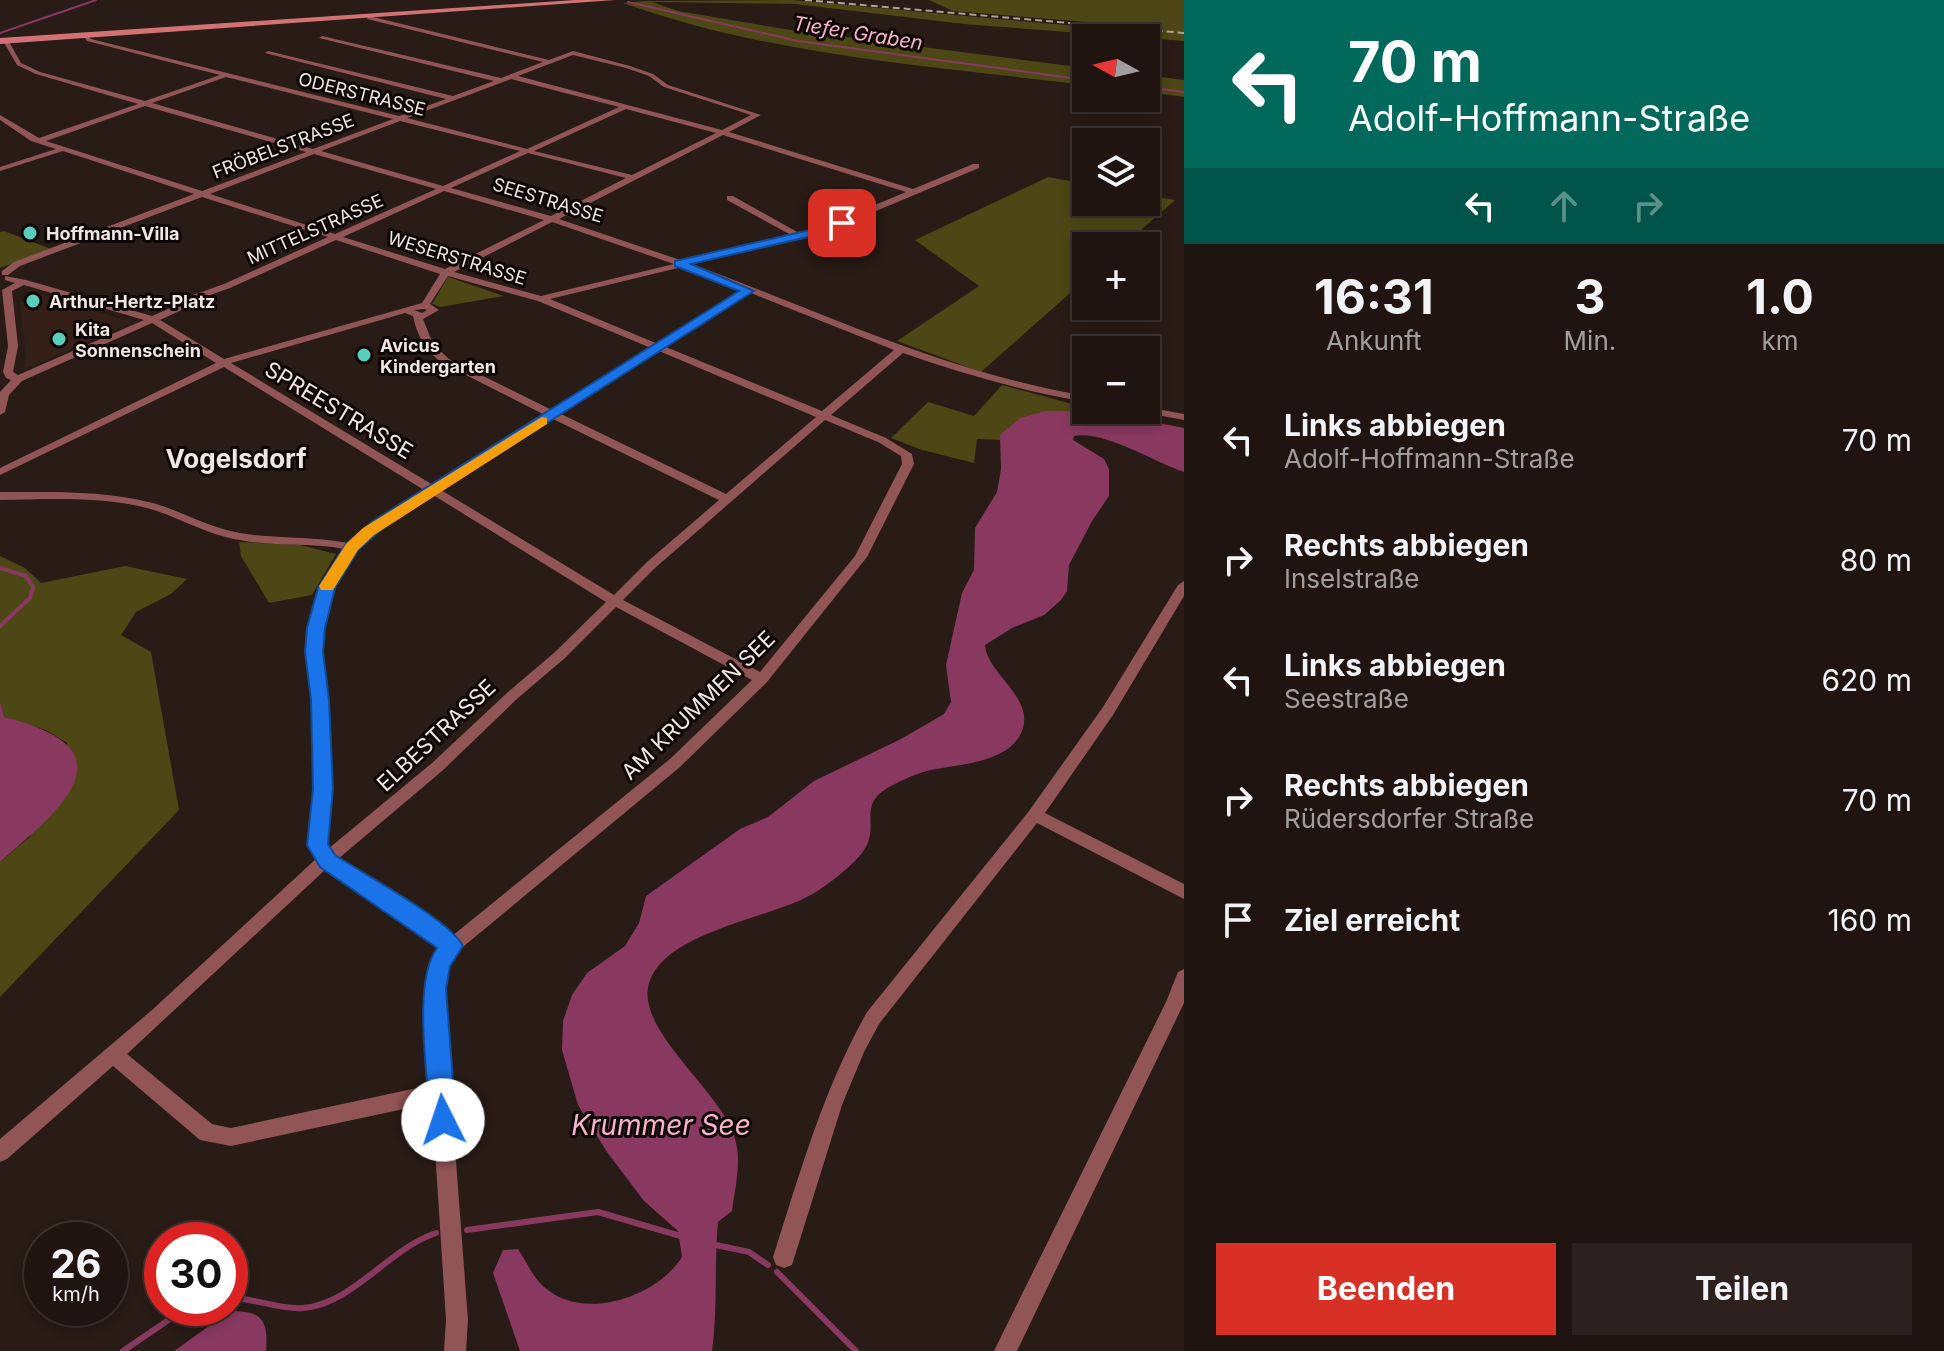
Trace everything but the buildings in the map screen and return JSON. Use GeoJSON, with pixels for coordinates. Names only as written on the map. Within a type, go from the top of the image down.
{"type":"FeatureCollection","features":[{"type":"Feature","properties":{"kind":"main road"},"geometry":{"type":"LineString","coordinates":[[3,41],[611,0]]}},
{"type":"Feature","properties":{"kind":"street"},"geometry":{"type":"LineString","coordinates":[[369,18],[548,62]]}},
{"type":"Feature","properties":{"kind":"street","name":"ODERSTRASSE"},"geometry":{"type":"LineString","coordinates":[[85,36],[89,40],[634,178]]}},
{"type":"Feature","properties":{"kind":"street"},"geometry":{"type":"LineString","coordinates":[[322,38],[500,80]]}},
{"type":"Feature","properties":{"kind":"street","name":"SEESTRASSE"},"geometry":{"type":"LineString","coordinates":[[3,41],[17,62],[31,71],[551,219],[901,349],[1009,382],[1072,396]]}},
{"type":"Feature","properties":{"kind":"street"},"geometry":{"type":"LineString","coordinates":[[268,53],[452,98]]}},
{"type":"Feature","properties":{"kind":"street","name":"FRÖBELSTRASSE"},"geometry":{"type":"LineString","coordinates":[[3,276],[17,264],[573,53],[628,67],[676,90],[757,115],[725,133]]}},
{"type":"Feature","properties":{"kind":"street"},"geometry":{"type":"LineString","coordinates":[[39,141],[225,75]]}},
{"type":"Feature","properties":{"kind":"street"},"geometry":{"type":"LineString","coordinates":[[509,76],[725,133],[914,192]]}},
{"type":"Feature","properties":{"kind":"street","name":"MITTELSTRASSE"},"geometry":{"type":"LineString","coordinates":[[18,379],[625,107]]}},
{"type":"Feature","properties":{"kind":"street","name":"WESERSTRASSE"},"geometry":{"type":"LineString","coordinates":[[0,117],[39,141],[445,273],[541,299],[899,447]]}},
{"type":"Feature","properties":{"kind":"street"},"geometry":{"type":"LineString","coordinates":[[0,472],[223,363],[283,343],[434,311],[425,305],[445,273],[725,133]]}},
{"type":"Feature","properties":{"kind":"street"},"geometry":{"type":"LineString","coordinates":[[0,169],[63,149]]}},
{"type":"Feature","properties":{"kind":"street"},"geometry":{"type":"LineString","coordinates":[[541,299],[825,229],[976,166]]}},
{"type":"Feature","properties":{"kind":"street"},"geometry":{"type":"LineString","coordinates":[[730,198],[799,236]]}},
{"type":"Feature","properties":{"kind":"street","name":"SPREESTRASSE"},"geometry":{"type":"LineString","coordinates":[[3,276],[152,319],[613,600],[762,679]]}},
{"type":"Feature","properties":{"kind":"street"},"geometry":{"type":"LineString","coordinates":[[0,412],[4,394],[18,379],[8,372],[13,346],[7,290],[23,282]]}},
{"type":"Feature","properties":{"kind":"street"},"geometry":{"type":"LineString","coordinates":[[455,1351],[457,1320],[434,989],[439,963],[452,946],[424,924],[327,861],[317,845],[323,789],[320,700],[314,652],[316,628],[326,588],[352,547],[379,524],[748,291]]}},
{"type":"Feature","properties":{"kind":"street"},"geometry":{"type":"LineString","coordinates":[[414,314],[424,341],[441,358],[727,499]]}},
{"type":"Feature","properties":{"kind":"street","name":"ELBESTRASSE"},"geometry":{"type":"LineString","coordinates":[[0,1152],[114,1055],[267,912],[437,767],[560,655],[613,600],[901,349]]}},
{"type":"Feature","properties":{"kind":"street"},"geometry":{"type":"LineString","coordinates":[[1160,413],[1184,417]]}},
{"type":"Feature","properties":{"kind":"street","name":"AM KRUMMEN SEE"},"geometry":{"type":"LineString","coordinates":[[452,946],[675,763],[762,679],[861,557],[908,464],[906,454],[899,447]]}},
{"type":"Feature","properties":{"kind":"street"},"geometry":{"type":"LineString","coordinates":[[0,456],[13,463]]}},
{"type":"Feature","properties":{"kind":"street"},"geometry":{"type":"LineString","coordinates":[[0,496],[79,495],[122,500],[150,506],[239,537],[316,540],[352,547]]}},
{"type":"Feature","properties":{"kind":"street"},"geometry":{"type":"LineString","coordinates":[[784,1257],[837,1090],[857,1044],[873,1018],[1035,815],[1108,711],[1184,585]]}},
{"type":"Feature","properties":{"kind":"street"},"geometry":{"type":"LineString","coordinates":[[1035,815],[1184,892]]}},
{"type":"Feature","properties":{"kind":"street"},"geometry":{"type":"LineString","coordinates":[[1005,1351],[1175,1003],[1184,977]]}},
{"type":"Feature","properties":{"kind":"street"},"geometry":{"type":"LineString","coordinates":[[114,1055],[207,1133],[231,1137],[441,1092]]}},
{"type":"Feature","properties":{"kind":"shaded area"},"geometry":{"type":"Polygon","coordinates":[[[793,0],[1072,26],[1072,32],[964,24],[795,4],[652,2],[678,11],[784,29],[1072,66],[1072,83],[910,65],[794,47],[736,36],[623,3],[645,1],[793,0]]]}},
{"type":"Feature","properties":{"kind":"shaded area"},"geometry":{"type":"Polygon","coordinates":[[[929,0],[1184,0],[1184,41],[1160,39],[1160,24],[1111,24],[953,11],[929,0]]]}},
{"type":"Feature","properties":{"kind":"shaded area"},"geometry":{"type":"Polygon","coordinates":[[[1160,77],[1184,80],[1184,97],[1160,94],[1160,77]]]}},
{"type":"Feature","properties":{"kind":"shaded area"},"geometry":{"type":"Polygon","coordinates":[[[1048,177],[1072,181],[1072,216],[1157,216],[1139,232],[1072,232],[1072,291],[981,372],[897,341],[979,286],[915,240],[1048,177]]]}},
{"type":"Feature","properties":{"kind":"shaded area"},"geometry":{"type":"Polygon","coordinates":[[[1160,197],[1175,200],[1160,213],[1160,197]]]}},
{"type":"Feature","properties":{"kind":"shaded area"},"geometry":{"type":"Polygon","coordinates":[[[0,232],[51,249],[0,268],[0,232]]]}},
{"type":"Feature","properties":{"kind":"shaded area"},"geometry":{"type":"Polygon","coordinates":[[[448,277],[504,296],[440,307],[432,304],[448,277]]]}},
{"type":"Feature","properties":{"kind":"shaded area","name":"Kita Sonnenschein"},"geometry":{"type":"Polygon","coordinates":[[[43,295],[132,322],[23,370],[26,356],[20,302],[43,295]]]}},
{"type":"Feature","properties":{"kind":"shaded area"},"geometry":{"type":"Polygon","coordinates":[[[1002,385],[1072,404],[1072,411],[1046,411],[1000,435],[1000,440],[977,439],[974,463],[922,450],[891,438],[928,402],[974,416],[1002,385]]]}},
{"type":"Feature","properties":{"kind":"shaded area"},"geometry":{"type":"Polygon","coordinates":[[[239,542],[300,545],[336,554],[312,595],[269,603],[241,556],[239,542]]]}},
{"type":"Feature","properties":{"kind":"shaded area"},"geometry":{"type":"Polygon","coordinates":[[[0,556],[25,568],[41,583],[125,566],[187,579],[171,594],[136,612],[121,635],[151,652],[179,810],[0,997],[0,862],[30,837],[67,743],[46,730],[4,717],[0,701],[0,556]]]}},
{"type":"Feature","properties":{"kind":"water","name":"Krummer See"},"geometry":{"type":"Polygon","coordinates":[[[1046,411],[1072,411],[1072,424],[1160,423],[1184,428],[1184,472],[1114,442],[1086,435],[1074,436],[1073,440],[1104,459],[1109,469],[1109,496],[1069,565],[1067,591],[1061,600],[1044,615],[1012,628],[985,645],[993,666],[1022,707],[1022,731],[1016,742],[995,756],[922,772],[883,791],[872,807],[868,843],[858,858],[840,874],[816,892],[797,901],[698,938],[676,950],[659,965],[649,983],[648,1002],[655,1021],[715,1102],[727,1121],[737,1148],[732,1211],[718,1222],[712,1351],[520,1351],[493,1273],[503,1250],[518,1249],[539,1282],[559,1297],[578,1303],[598,1304],[637,1294],[655,1284],[682,1257],[678,1231],[644,1201],[607,1152],[578,1105],[562,1050],[563,1021],[572,995],[587,973],[625,946],[639,923],[646,896],[740,829],[768,817],[814,781],[901,739],[944,714],[951,702],[946,665],[962,593],[974,570],[975,528],[997,492],[1001,469],[1000,435],[1020,418],[1046,411]]]}},
{"type":"Feature","properties":{"kind":"water"},"geometry":{"type":"Polygon","coordinates":[[[0,701],[4,717],[44,730],[67,745],[77,762],[75,781],[64,800],[46,821],[0,862],[0,701]]]}},
{"type":"Feature","properties":{"kind":"water"},"geometry":{"type":"Polygon","coordinates":[[[248,1313],[260,1319],[266,1331],[266,1351],[174,1351],[209,1326],[248,1326],[248,1313]]]}},
{"type":"Feature","properties":{"kind":"waterway"},"geometry":{"type":"LineString","coordinates":[[0,33],[96,0]]}},
{"type":"Feature","properties":{"kind":"waterway","name":"Tiefer Graben"},"geometry":{"type":"LineString","coordinates":[[628,2],[798,41],[1072,78]]}},
{"type":"Feature","properties":{"kind":"waterway","name":"Tiefer Graben"},"geometry":{"type":"LineString","coordinates":[[1160,89],[1184,92]]}},
{"type":"Feature","properties":{"kind":"waterway"},"geometry":{"type":"LineString","coordinates":[[0,568],[26,576],[33,587],[30,598],[0,626]]}},
{"type":"Feature","properties":{"kind":"waterway"},"geometry":{"type":"LineString","coordinates":[[467,1230],[598,1212],[684,1237]]}},
{"type":"Feature","properties":{"kind":"waterway"},"geometry":{"type":"LineString","coordinates":[[248,1300],[294,1308],[321,1304],[338,1297],[402,1251],[436,1233]]}},
{"type":"Feature","properties":{"kind":"waterway"},"geometry":{"type":"LineString","coordinates":[[711,1244],[749,1252],[768,1265]]}},
{"type":"Feature","properties":{"kind":"waterway"},"geometry":{"type":"LineString","coordinates":[[777,1272],[856,1351]]}},
{"type":"Feature","properties":{"kind":"waterway"},"geometry":{"type":"LineString","coordinates":[[123,1351],[160,1326]]}},
{"type":"Feature","properties":{"kind":"railway"},"geometry":{"type":"LineString","coordinates":[[805,0],[1184,33]]}},
{"type":"Feature","properties":{"kind":"slow traffic"},"geometry":{"type":"LineString","coordinates":[[327,586],[352,547],[368,531],[542,421]]}},
{"type":"Feature","properties":{"kind":"place","name":"Hoffmann-Villa"},"geometry":{"type":"Point","coordinates":[30,233]}},
{"type":"Feature","properties":{"kind":"place","name":"Arthur-Hertz-Platz"},"geometry":{"type":"Point","coordinates":[33,301]}},
{"type":"Feature","properties":{"kind":"place","name":"Kita Sonnenschein"},"geometry":{"type":"Point","coordinates":[59,339]}},
{"type":"Feature","properties":{"kind":"place","name":"Avicus Kindergarten"},"geometry":{"type":"Point","coordinates":[364,355]}},
{"type":"Feature","properties":{"kind":"district","name":"Vogelsdorf"},"geometry":{"type":"Point","coordinates":[236,458]}},
{"type":"Feature","properties":{"kind":"route"},"geometry":{"type":"LineString","coordinates":[[443,1120],[434,989],[439,963],[452,946],[424,924],[327,861],[317,845],[323,789],[320,700],[314,652],[316,628],[326,588],[352,547],[368,531],[748,291],[679,264],[817,232],[842,223]]}}]}
